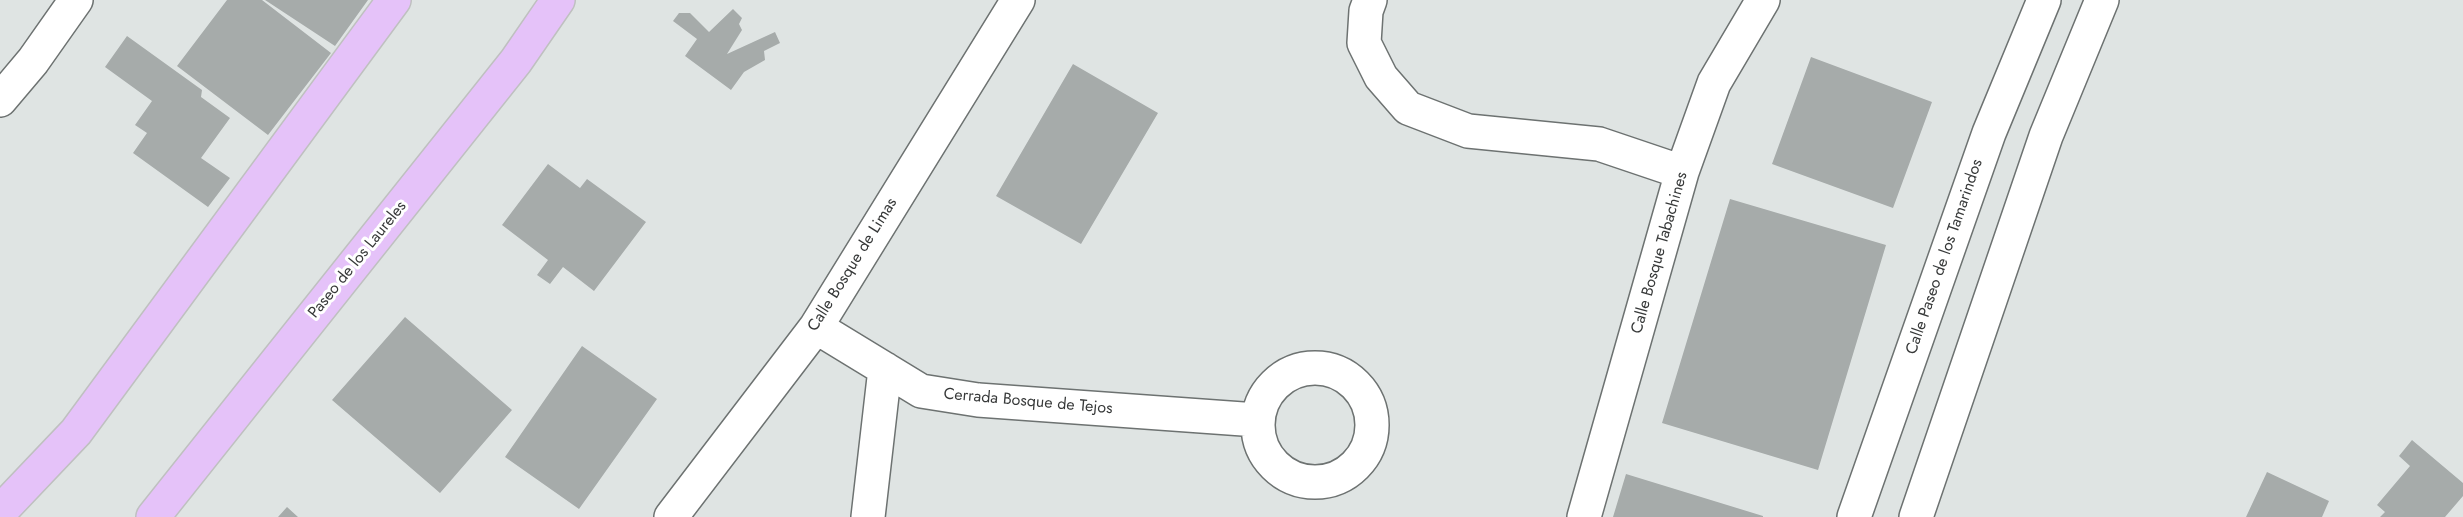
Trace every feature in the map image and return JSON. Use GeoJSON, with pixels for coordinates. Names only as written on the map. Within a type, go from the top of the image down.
{"type":"FeatureCollection","features":[{"type":"Feature","properties":{"kind":"main road"},"geometry":{"type":"LineString","coordinates":[[0,512],[76,432],[394,0]]}},
{"type":"Feature","properties":{"kind":"main road","name":"Paseo de los Laureles"},"geometry":{"type":"LineString","coordinates":[[153,517],[516,61],[558,0]]}},
{"type":"Feature","properties":{"kind":"street"},"geometry":{"type":"LineString","coordinates":[[0,100],[33,61],[76,0]]}},
{"type":"Feature","properties":{"kind":"street","name":"Calle Bosque de Limas"},"geometry":{"type":"LineString","coordinates":[[671,517],[816,327],[1018,0]]}},
{"type":"Feature","properties":{"kind":"street"},"geometry":{"type":"LineString","coordinates":[[1371,0],[1366,11],[1364,43],[1381,77],[1408,108],[1468,131],[1599,144],[1682,172]]}},
{"type":"Feature","properties":{"kind":"street","name":"Calle Bosque Tabachines"},"geometry":{"type":"LineString","coordinates":[[1584,517],[1682,172],[1714,83],[1763,0]]}},
{"type":"Feature","properties":{"kind":"street","name":"Calle Paseo de los Tamarindos"},"geometry":{"type":"LineString","coordinates":[[1854,517],[1989,133],[2044,0]]}},
{"type":"Feature","properties":{"kind":"street"},"geometry":{"type":"LineString","coordinates":[[1916,517],[2046,136],[2102,0]]}},
{"type":"Feature","properties":{"kind":"street","name":"Cerrada Bosque de Tejos"},"geometry":{"type":"LineString","coordinates":[[816,327],[921,391],[978,400],[1257,420]]}},
{"type":"Feature","properties":{"kind":"street"},"geometry":{"type":"LineString","coordinates":[[868,517],[885,369]]}},
{"type":"Feature","properties":{"kind":"building"},"geometry":{"type":"Polygon","coordinates":[[[227,0],[262,0],[331,53],[268,135],[177,66],[227,0]]]}},
{"type":"Feature","properties":{"kind":"building"},"geometry":{"type":"Polygon","coordinates":[[[265,0],[368,0],[335,46],[265,0]]]}},
{"type":"Feature","properties":{"kind":"building"},"geometry":{"type":"Polygon","coordinates":[[[733,9],[742,18],[739,24],[742,30],[727,54],[775,32],[780,43],[764,51],[765,60],[744,72],[731,90],[685,56],[697,39],[673,21],[679,13],[690,13],[709,32],[733,9]]]}},
{"type":"Feature","properties":{"kind":"building"},"geometry":{"type":"Polygon","coordinates":[[[127,36],[202,90],[201,97],[230,118],[201,158],[230,178],[208,207],[133,153],[147,133],[135,125],[152,101],[105,67],[127,36]]]}},
{"type":"Feature","properties":{"kind":"building"},"geometry":{"type":"Polygon","coordinates":[[[1811,57],[1932,102],[1893,208],[1772,164],[1811,57]]]}},
{"type":"Feature","properties":{"kind":"building"},"geometry":{"type":"Polygon","coordinates":[[[1073,64],[1158,113],[1081,244],[996,196],[1073,64]]]}},
{"type":"Feature","properties":{"kind":"building"},"geometry":{"type":"Polygon","coordinates":[[[548,164],[580,188],[587,179],[646,222],[594,291],[563,267],[550,284],[537,275],[548,260],[502,225],[548,164]]]}},
{"type":"Feature","properties":{"kind":"building"},"geometry":{"type":"Polygon","coordinates":[[[1730,199],[1886,245],[1818,470],[1662,423],[1730,199]]]}},
{"type":"Feature","properties":{"kind":"building"},"geometry":{"type":"Polygon","coordinates":[[[405,317],[512,410],[440,493],[332,400],[405,317]]]}},
{"type":"Feature","properties":{"kind":"building"},"geometry":{"type":"Polygon","coordinates":[[[582,346],[657,399],[579,509],[505,457],[582,346]]]}},
{"type":"Feature","properties":{"kind":"building"},"geometry":{"type":"Polygon","coordinates":[[[2412,440],[2463,483],[2463,496],[2445,517],[2380,517],[2385,512],[2377,505],[2410,466],[2399,456],[2412,440]]]}},
{"type":"Feature","properties":{"kind":"building"},"geometry":{"type":"Polygon","coordinates":[[[2267,472],[2329,501],[2322,517],[2246,517],[2267,472]]]}},
{"type":"Feature","properties":{"kind":"building"},"geometry":{"type":"Polygon","coordinates":[[[1626,474],[1763,516],[1763,517],[1613,517],[1626,474]]]}},
{"type":"Feature","properties":{"kind":"building"},"geometry":{"type":"Polygon","coordinates":[[[287,507],[298,517],[278,517],[287,507]]]}}]}
